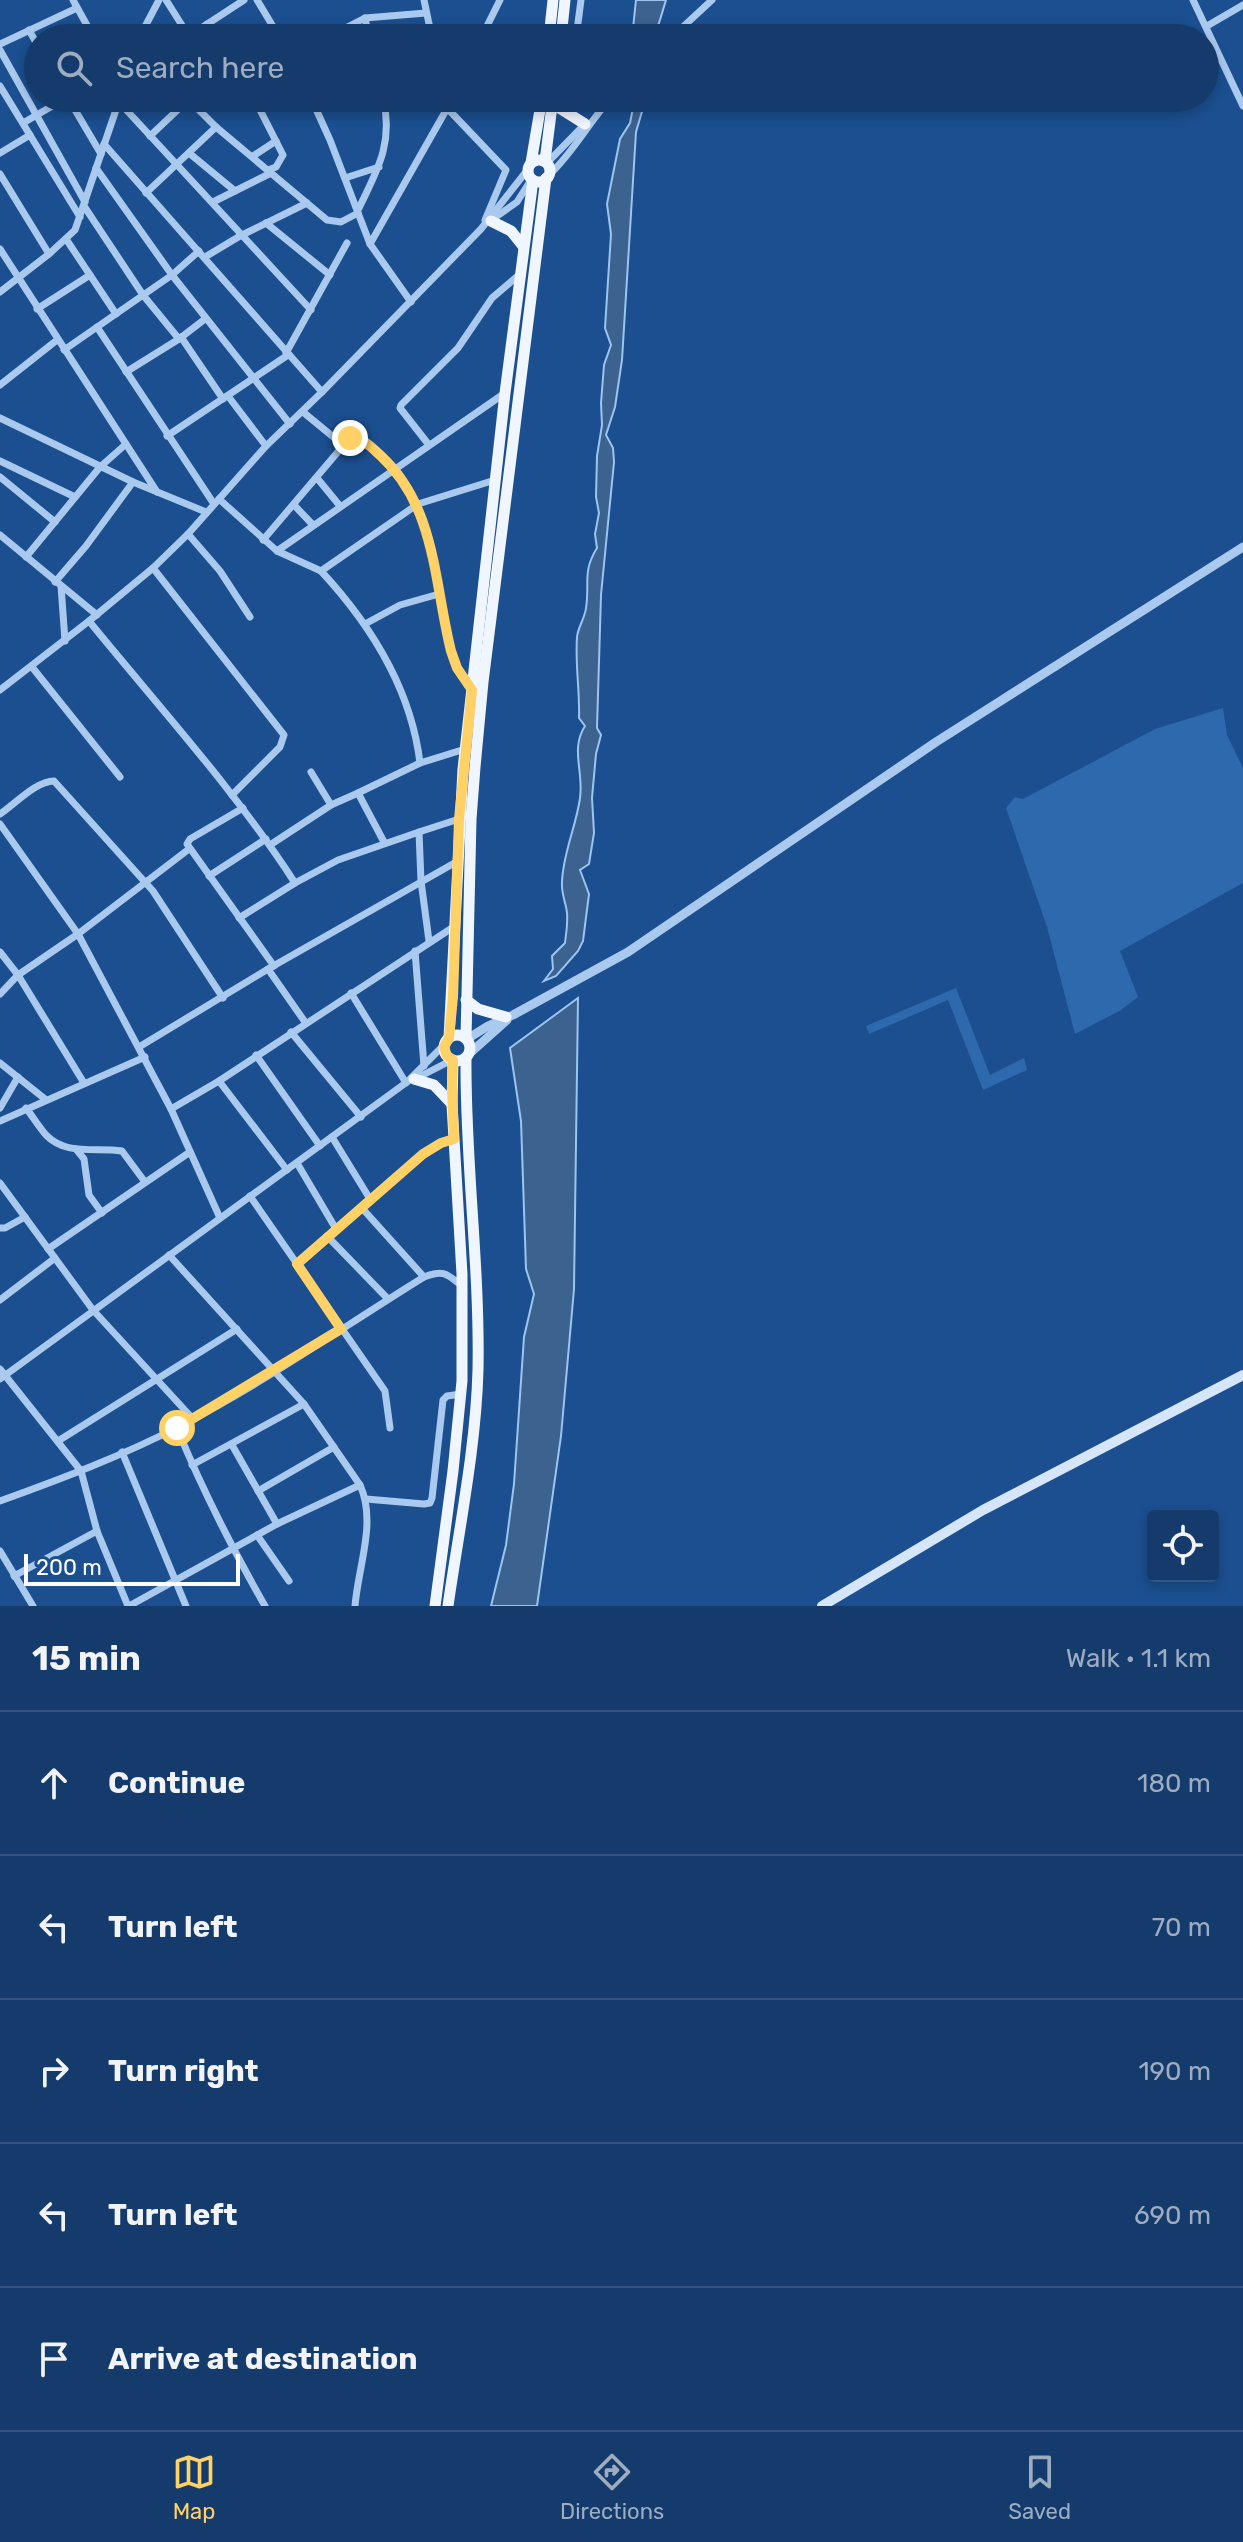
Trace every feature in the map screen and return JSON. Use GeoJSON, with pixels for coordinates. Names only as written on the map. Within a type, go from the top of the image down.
{"type":"FeatureCollection","features":[{"type":"Feature","properties":{"kind":"main road"},"geometry":{"type":"LineString","coordinates":[[550,24],[553,0]]}},
{"type":"Feature","properties":{"kind":"main road"},"geometry":{"type":"LineString","coordinates":[[562,24],[565,0]]}},
{"type":"Feature","properties":{"kind":"main road"},"geometry":{"type":"LineString","coordinates":[[460,1058],[445,1052],[465,749],[531,172],[546,112]]}},
{"type":"Feature","properties":{"kind":"main road"},"geometry":{"type":"LineString","coordinates":[[435,1606],[461,1394],[462,1286],[452,1105],[460,1058],[470,1046],[466,1039],[466,1000],[471,819],[480,710],[547,169],[549,112]]}},
{"type":"Feature","properties":{"kind":"main road"},"geometry":{"type":"LineString","coordinates":[[572,112],[589,121]]}},
{"type":"Feature","properties":{"kind":"main road"},"geometry":{"type":"LineString","coordinates":[[531,172],[539,160],[547,169]]}},
{"type":"Feature","properties":{"kind":"main road"},"geometry":{"type":"LineString","coordinates":[[531,172],[539,181],[547,169]]}},
{"type":"Feature","properties":{"kind":"main road"},"geometry":{"type":"LineString","coordinates":[[489,221],[511,231],[523,246]]}},
{"type":"Feature","properties":{"kind":"main road"},"geometry":{"type":"LineString","coordinates":[[466,1000],[478,1009],[510,1016]]}},
{"type":"Feature","properties":{"kind":"main road"},"geometry":{"type":"LineString","coordinates":[[447,1041],[457,1035],[466,1039]]}},
{"type":"Feature","properties":{"kind":"main road"},"geometry":{"type":"LineString","coordinates":[[448,1606],[478,1373],[466,1117],[460,1058]]}},
{"type":"Feature","properties":{"kind":"main road"},"geometry":{"type":"LineString","coordinates":[[409,1081],[434,1085],[452,1105]]}},
{"type":"Feature","properties":{"kind":"main road"},"geometry":{"type":"LineString","coordinates":[[822,1606],[983,1510],[1243,1375]]}},
{"type":"Feature","properties":{"kind":"street"},"geometry":{"type":"LineString","coordinates":[[147,24],[159,0]]}},
{"type":"Feature","properties":{"kind":"street"},"geometry":{"type":"LineString","coordinates":[[166,0],[182,24]]}},
{"type":"Feature","properties":{"kind":"street"},"geometry":{"type":"LineString","coordinates":[[207,24],[244,0]]}},
{"type":"Feature","properties":{"kind":"street"},"geometry":{"type":"LineString","coordinates":[[270,0],[260,3],[272,24]]}},
{"type":"Feature","properties":{"kind":"street"},"geometry":{"type":"LineString","coordinates":[[424,0],[429,24]]}},
{"type":"Feature","properties":{"kind":"street"},"geometry":{"type":"LineString","coordinates":[[578,24],[581,0]]}},
{"type":"Feature","properties":{"kind":"street"},"geometry":{"type":"LineString","coordinates":[[686,24],[712,0]]}},
{"type":"Feature","properties":{"kind":"street"},"geometry":{"type":"LineString","coordinates":[[1193,0],[1206,24]]}},
{"type":"Feature","properties":{"kind":"street"},"geometry":{"type":"LineString","coordinates":[[487,24],[498,1]]}},
{"type":"Feature","properties":{"kind":"street"},"geometry":{"type":"LineString","coordinates":[[40,24],[75,4],[86,24]]}},
{"type":"Feature","properties":{"kind":"street"},"geometry":{"type":"LineString","coordinates":[[1210,24],[1243,5]]}},
{"type":"Feature","properties":{"kind":"street"},"geometry":{"type":"LineString","coordinates":[[353,24],[365,18],[426,13]]}},
{"type":"Feature","properties":{"kind":"street"},"geometry":{"type":"LineString","coordinates":[[365,18],[366,24]]}},
{"type":"Feature","properties":{"kind":"street"},"geometry":{"type":"LineString","coordinates":[[0,44],[24,32]]}},
{"type":"Feature","properties":{"kind":"street"},"geometry":{"type":"LineString","coordinates":[[0,50],[24,93]]}},
{"type":"Feature","properties":{"kind":"street"},"geometry":{"type":"LineString","coordinates":[[1219,53],[1243,106]]}},
{"type":"Feature","properties":{"kind":"street"},"geometry":{"type":"LineString","coordinates":[[0,86],[80,217]]}},
{"type":"Feature","properties":{"kind":"street"},"geometry":{"type":"LineString","coordinates":[[34,112],[84,204],[143,295],[266,446]]}},
{"type":"Feature","properties":{"kind":"street"},"geometry":{"type":"LineString","coordinates":[[23,123],[41,112]]}},
{"type":"Feature","properties":{"kind":"street"},"geometry":{"type":"LineString","coordinates":[[76,112],[101,154]]}},
{"type":"Feature","properties":{"kind":"street"},"geometry":{"type":"LineString","coordinates":[[0,292],[75,230],[116,112]]}},
{"type":"Feature","properties":{"kind":"street"},"geometry":{"type":"LineString","coordinates":[[131,112],[240,236],[311,310]]}},
{"type":"Feature","properties":{"kind":"street"},"geometry":{"type":"LineString","coordinates":[[150,136],[175,112]]}},
{"type":"Feature","properties":{"kind":"street"},"geometry":{"type":"LineString","coordinates":[[201,112],[327,220],[337,223],[358,211],[379,167],[386,141],[385,112]]}},
{"type":"Feature","properties":{"kind":"street"},"geometry":{"type":"LineString","coordinates":[[213,202],[269,172],[283,159],[261,112]]}},
{"type":"Feature","properties":{"kind":"street"},"geometry":{"type":"LineString","coordinates":[[317,112],[370,244],[411,302]]}},
{"type":"Feature","properties":{"kind":"street"},"geometry":{"type":"LineString","coordinates":[[370,244],[446,112]]}},
{"type":"Feature","properties":{"kind":"street"},"geometry":{"type":"LineString","coordinates":[[451,112],[506,170],[481,229]]}},
{"type":"Feature","properties":{"kind":"street"},"geometry":{"type":"LineString","coordinates":[[547,169],[561,163],[598,112]]}},
{"type":"Feature","properties":{"kind":"street"},"geometry":{"type":"LineString","coordinates":[[146,193],[216,127]]}},
{"type":"Feature","properties":{"kind":"street"},"geometry":{"type":"LineString","coordinates":[[0,153],[30,135]]}},
{"type":"Feature","properties":{"kind":"street"},"geometry":{"type":"LineString","coordinates":[[253,156],[276,141]]}},
{"type":"Feature","properties":{"kind":"street"},"geometry":{"type":"LineString","coordinates":[[104,144],[322,392]]}},
{"type":"Feature","properties":{"kind":"street"},"geometry":{"type":"LineString","coordinates":[[189,153],[235,191]]}},
{"type":"Feature","properties":{"kind":"street"},"geometry":{"type":"LineString","coordinates":[[345,178],[379,167]]}},
{"type":"Feature","properties":{"kind":"street"},"geometry":{"type":"LineString","coordinates":[[96,168],[205,319],[290,424]]}},
{"type":"Feature","properties":{"kind":"street"},"geometry":{"type":"LineString","coordinates":[[0,690],[97,615],[188,534],[266,446],[411,302],[531,172]]}},
{"type":"Feature","properties":{"kind":"street"},"geometry":{"type":"LineString","coordinates":[[0,174],[49,254]]}},
{"type":"Feature","properties":{"kind":"street"},"geometry":{"type":"LineString","coordinates":[[64,350],[202,254],[307,203]]}},
{"type":"Feature","properties":{"kind":"street"},"geometry":{"type":"LineString","coordinates":[[266,223],[330,275]]}},
{"type":"Feature","properties":{"kind":"street"},"geometry":{"type":"LineString","coordinates":[[66,239],[116,314]]}},
{"type":"Feature","properties":{"kind":"street"},"geometry":{"type":"LineString","coordinates":[[167,436],[287,354],[347,243]]}},
{"type":"Feature","properties":{"kind":"street"},"geometry":{"type":"LineString","coordinates":[[0,249],[157,492]]}},
{"type":"Feature","properties":{"kind":"street"},"geometry":{"type":"LineString","coordinates":[[429,445],[405,416],[401,405],[458,348],[492,298],[520,274]]}},
{"type":"Feature","properties":{"kind":"street"},"geometry":{"type":"LineString","coordinates":[[37,309],[90,275]]}},
{"type":"Feature","properties":{"kind":"street"},"geometry":{"type":"LineString","coordinates":[[126,372],[205,319]]}},
{"type":"Feature","properties":{"kind":"street"},"geometry":{"type":"LineString","coordinates":[[97,327],[167,436],[217,502],[277,551],[321,571],[365,624],[396,678],[413,725],[420,763]]}},
{"type":"Feature","properties":{"kind":"street"},"geometry":{"type":"LineString","coordinates":[[0,385],[57,340]]}},
{"type":"Feature","properties":{"kind":"street"},"geometry":{"type":"LineString","coordinates":[[277,551],[505,393]]}},
{"type":"Feature","properties":{"kind":"street"},"geometry":{"type":"LineString","coordinates":[[303,412],[343,445]]}},
{"type":"Feature","properties":{"kind":"street"},"geometry":{"type":"LineString","coordinates":[[0,418],[100,467],[206,512]]}},
{"type":"Feature","properties":{"kind":"street"},"geometry":{"type":"LineString","coordinates":[[263,540],[343,445],[350,438],[361,439],[394,468],[418,504],[451,651],[457,668],[472,690]]}},
{"type":"Feature","properties":{"kind":"street"},"geometry":{"type":"LineString","coordinates":[[26,557],[100,467],[126,444]]}},
{"type":"Feature","properties":{"kind":"street"},"geometry":{"type":"LineString","coordinates":[[0,461],[75,497]]}},
{"type":"Feature","properties":{"kind":"street"},"geometry":{"type":"LineString","coordinates":[[0,477],[55,522]]}},
{"type":"Feature","properties":{"kind":"street"},"geometry":{"type":"LineString","coordinates":[[317,478],[340,506]]}},
{"type":"Feature","properties":{"kind":"street"},"geometry":{"type":"LineString","coordinates":[[321,571],[418,504],[495,480]]}},
{"type":"Feature","properties":{"kind":"street"},"geometry":{"type":"LineString","coordinates":[[65,641],[58,584],[133,482]]}},
{"type":"Feature","properties":{"kind":"street"},"geometry":{"type":"LineString","coordinates":[[294,505],[313,525]]}},
{"type":"Feature","properties":{"kind":"street"},"geometry":{"type":"LineString","coordinates":[[188,534],[220,571],[250,617]]}},
{"type":"Feature","properties":{"kind":"street"},"geometry":{"type":"LineString","coordinates":[[0,535],[97,615]]}},
{"type":"Feature","properties":{"kind":"street"},"geometry":{"type":"LineString","coordinates":[[466,1039],[628,952],[936,742],[1243,547]]}},
{"type":"Feature","properties":{"kind":"street"},"geometry":{"type":"LineString","coordinates":[[153,568],[284,735],[280,747],[232,795]]}},
{"type":"Feature","properties":{"kind":"street"},"geometry":{"type":"LineString","coordinates":[[365,624],[400,605],[439,594]]}},
{"type":"Feature","properties":{"kind":"street"},"geometry":{"type":"LineString","coordinates":[[89,621],[243,808],[295,883]]}},
{"type":"Feature","properties":{"kind":"street"},"geometry":{"type":"LineString","coordinates":[[32,667],[120,777]]}},
{"type":"Feature","properties":{"kind":"street"},"geometry":{"type":"LineString","coordinates":[[209,876],[331,805],[420,763],[465,749]]}},
{"type":"Feature","properties":{"kind":"street"},"geometry":{"type":"LineString","coordinates":[[311,772],[331,805]]}},
{"type":"Feature","properties":{"kind":"street"},"geometry":{"type":"LineString","coordinates":[[0,814],[47,781],[54,781],[146,883],[223,998]]}},
{"type":"Feature","properties":{"kind":"street"},"geometry":{"type":"LineString","coordinates":[[358,793],[384,842]]}},
{"type":"Feature","properties":{"kind":"street"},"geometry":{"type":"LineString","coordinates":[[243,808],[190,839],[187,844],[239,918],[305,1022]]}},
{"type":"Feature","properties":{"kind":"street"},"geometry":{"type":"LineString","coordinates":[[239,918],[338,860],[459,819]]}},
{"type":"Feature","properties":{"kind":"street"},"geometry":{"type":"LineString","coordinates":[[0,824],[78,934],[145,1057],[220,1218]]}},
{"type":"Feature","properties":{"kind":"street"},"geometry":{"type":"LineString","coordinates":[[419,832],[421,881],[429,941]]}},
{"type":"Feature","properties":{"kind":"street"},"geometry":{"type":"LineString","coordinates":[[0,994],[18,975],[78,934],[189,849]]}},
{"type":"Feature","properties":{"kind":"street"},"geometry":{"type":"LineString","coordinates":[[139,1047],[458,861]]}},
{"type":"Feature","properties":{"kind":"street"},"geometry":{"type":"LineString","coordinates":[[171,1109],[219,1081],[455,926]]}},
{"type":"Feature","properties":{"kind":"street"},"geometry":{"type":"LineString","coordinates":[[415,951],[424,1066]]}},
{"type":"Feature","properties":{"kind":"street"},"geometry":{"type":"LineString","coordinates":[[0,952],[18,975],[84,1083]]}},
{"type":"Feature","properties":{"kind":"street"},"geometry":{"type":"LineString","coordinates":[[351,993],[409,1081]]}},
{"type":"Feature","properties":{"kind":"street"},"geometry":{"type":"LineString","coordinates":[[409,1081],[460,1058],[510,1016]]}},
{"type":"Feature","properties":{"kind":"street"},"geometry":{"type":"LineString","coordinates":[[291,1032],[361,1117]]}},
{"type":"Feature","properties":{"kind":"street"},"geometry":{"type":"LineString","coordinates":[[360,1485],[277,1524],[129,1606],[97,1531],[81,1471],[2,1374],[361,1117],[409,1081],[447,1041]]}},
{"type":"Feature","properties":{"kind":"street"},"geometry":{"type":"LineString","coordinates":[[256,1055],[320,1146]]}},
{"type":"Feature","properties":{"kind":"street"},"geometry":{"type":"LineString","coordinates":[[0,1121],[145,1057]]}},
{"type":"Feature","properties":{"kind":"street"},"geometry":{"type":"LineString","coordinates":[[0,1063],[45,1099]]}},
{"type":"Feature","properties":{"kind":"street"},"geometry":{"type":"LineString","coordinates":[[0,1108],[18,1077]]}},
{"type":"Feature","properties":{"kind":"street"},"geometry":{"type":"LineString","coordinates":[[219,1081],[287,1170]]}},
{"type":"Feature","properties":{"kind":"street"},"geometry":{"type":"LineString","coordinates":[[26,1108],[47,1136],[59,1145],[122,1151],[145,1182]]}},
{"type":"Feature","properties":{"kind":"street"},"geometry":{"type":"LineString","coordinates":[[332,1137],[370,1199]]}},
{"type":"Feature","properties":{"kind":"street"},"geometry":{"type":"LineString","coordinates":[[297,1264],[423,1154],[454,1139]]}},
{"type":"Feature","properties":{"kind":"street"},"geometry":{"type":"LineString","coordinates":[[76,1149],[84,1159],[89,1195],[102,1213]]}},
{"type":"Feature","properties":{"kind":"street"},"geometry":{"type":"LineString","coordinates":[[48,1249],[190,1152]]}},
{"type":"Feature","properties":{"kind":"street"},"geometry":{"type":"LineString","coordinates":[[297,1163],[336,1229]]}},
{"type":"Feature","properties":{"kind":"street"},"geometry":{"type":"LineString","coordinates":[[0,1183],[93,1310],[193,1419]]}},
{"type":"Feature","properties":{"kind":"street"},"geometry":{"type":"LineString","coordinates":[[250,1196],[385,1391],[390,1428]]}},
{"type":"Feature","properties":{"kind":"street"},"geometry":{"type":"LineString","coordinates":[[361,1207],[424,1277]]}},
{"type":"Feature","properties":{"kind":"street"},"geometry":{"type":"LineString","coordinates":[[0,1228],[25,1217]]}},
{"type":"Feature","properties":{"kind":"street"},"geometry":{"type":"LineString","coordinates":[[327,1236],[388,1299]]}},
{"type":"Feature","properties":{"kind":"street"},"geometry":{"type":"LineString","coordinates":[[169,1255],[304,1404],[360,1485],[366,1499],[364,1547],[355,1606]]}},
{"type":"Feature","properties":{"kind":"street"},"geometry":{"type":"LineString","coordinates":[[0,1300],[55,1258]]}},
{"type":"Feature","properties":{"kind":"street"},"geometry":{"type":"LineString","coordinates":[[0,1501],[81,1471],[177,1428],[275,1371],[424,1277],[438,1272],[462,1286]]}},
{"type":"Feature","properties":{"kind":"street"},"geometry":{"type":"LineString","coordinates":[[58,1441],[237,1329]]}},
{"type":"Feature","properties":{"kind":"street"},"geometry":{"type":"LineString","coordinates":[[366,1499],[430,1503],[443,1400],[447,1396],[461,1394]]}},
{"type":"Feature","properties":{"kind":"street"},"geometry":{"type":"LineString","coordinates":[[192,1465],[304,1404]]}},
{"type":"Feature","properties":{"kind":"street"},"geometry":{"type":"LineString","coordinates":[[177,1428],[232,1548],[265,1606]]}},
{"type":"Feature","properties":{"kind":"street"},"geometry":{"type":"LineString","coordinates":[[232,1445],[277,1524]]}},
{"type":"Feature","properties":{"kind":"street"},"geometry":{"type":"LineString","coordinates":[[258,1491],[334,1447]]}},
{"type":"Feature","properties":{"kind":"street"},"geometry":{"type":"LineString","coordinates":[[122,1452],[186,1606]]}},
{"type":"Feature","properties":{"kind":"street"},"geometry":{"type":"LineString","coordinates":[[14,1576],[97,1531]]}},
{"type":"Feature","properties":{"kind":"street"},"geometry":{"type":"LineString","coordinates":[[257,1535],[289,1581]]}},
{"type":"Feature","properties":{"kind":"street"},"geometry":{"type":"LineString","coordinates":[[0,1551],[33,1606]]}},
{"type":"Feature","properties":{"kind":"shaded area"},"geometry":{"type":"Polygon","coordinates":[[[636,0],[666,0],[658,24],[633,24],[636,0]]]}},
{"type":"Feature","properties":{"kind":"shaded area"},"geometry":{"type":"Polygon","coordinates":[[[632,112],[642,112],[636,132],[622,360],[615,407],[606,435],[613,448],[614,462],[601,595],[597,728],[601,735],[592,798],[594,833],[589,864],[580,870],[589,894],[583,941],[578,951],[556,976],[544,981],[553,969],[552,956],[565,943],[567,928],[563,871],[580,798],[578,743],[585,726],[579,718],[577,637],[585,612],[590,564],[597,548],[597,456],[602,425],[604,365],[611,345],[605,328],[611,234],[607,204],[620,139],[630,123],[632,112]]]}},
{"type":"Feature","properties":{"kind":"shaded area"},"geometry":{"type":"Polygon","coordinates":[[[1223,708],[1227,735],[1243,768],[1243,883],[1120,951],[1138,997],[1121,1010],[1075,1034],[1047,927],[1006,808],[1015,797],[1023,799],[1155,729],[1223,708]]]}},
{"type":"Feature","properties":{"kind":"shaded area"},"geometry":{"type":"Polygon","coordinates":[[[956,988],[990,1075],[1024,1058],[1027,1070],[983,1090],[948,1000],[869,1034],[866,1026],[956,988]]]}},
{"type":"Feature","properties":{"kind":"shaded area"},"geometry":{"type":"Polygon","coordinates":[[[578,998],[574,1289],[561,1436],[537,1606],[491,1606],[506,1545],[514,1484],[524,1337],[534,1294],[526,1269],[521,1121],[510,1048],[578,998]]]}},
{"type":"Feature","properties":{"kind":"route"},"geometry":{"type":"LineString","coordinates":[[177,1428],[341,1329],[297,1264],[423,1154],[454,1139],[453,1060],[447,1056],[444,1047],[449,1038],[453,997],[459,819],[472,690],[457,668],[451,651],[418,504],[394,468],[361,439],[350,438]]}}]}
